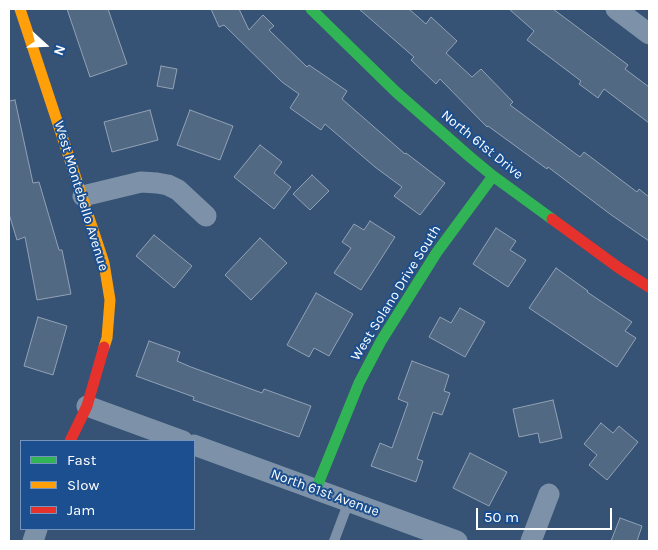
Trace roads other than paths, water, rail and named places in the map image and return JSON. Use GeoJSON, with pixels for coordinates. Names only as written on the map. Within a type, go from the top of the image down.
{"type":"FeatureCollection","features":[{"type":"Feature","properties":{"kind":"street","name":"West Montebello Avenue"},"geometry":{"type":"LineString","coordinates":[[20,9],[104,263],[110,300],[107,338],[86,406],[70,440]]}},
{"type":"Feature","properties":{"kind":"street","name":"North 61st Drive"},"geometry":{"type":"LineString","coordinates":[[312,9],[396,92],[494,176],[619,268],[649,287]]}},
{"type":"Feature","properties":{"kind":"street"},"geometry":{"type":"LineString","coordinates":[[616,9],[649,34]]}},
{"type":"Feature","properties":{"kind":"street","name":"West Solano Drive South"},"geometry":{"type":"LineString","coordinates":[[316,490],[359,383],[381,341],[437,252],[494,176]]}},
{"type":"Feature","properties":{"kind":"street"},"geometry":{"type":"LineString","coordinates":[[83,196],[141,182],[156,183],[178,190],[206,216]]}},
{"type":"Feature","properties":{"kind":"street"},"geometry":{"type":"LineString","coordinates":[[86,406],[180,440]]}},
{"type":"Feature","properties":{"kind":"street","name":"North 61st Avenue"},"geometry":{"type":"LineString","coordinates":[[195,445],[457,541]]}},
{"type":"Feature","properties":{"kind":"street"},"geometry":{"type":"LineString","coordinates":[[531,541],[549,494]]}},
{"type":"Feature","properties":{"kind":"lane"},"geometry":{"type":"LineString","coordinates":[[334,541],[349,501]]}}]}
